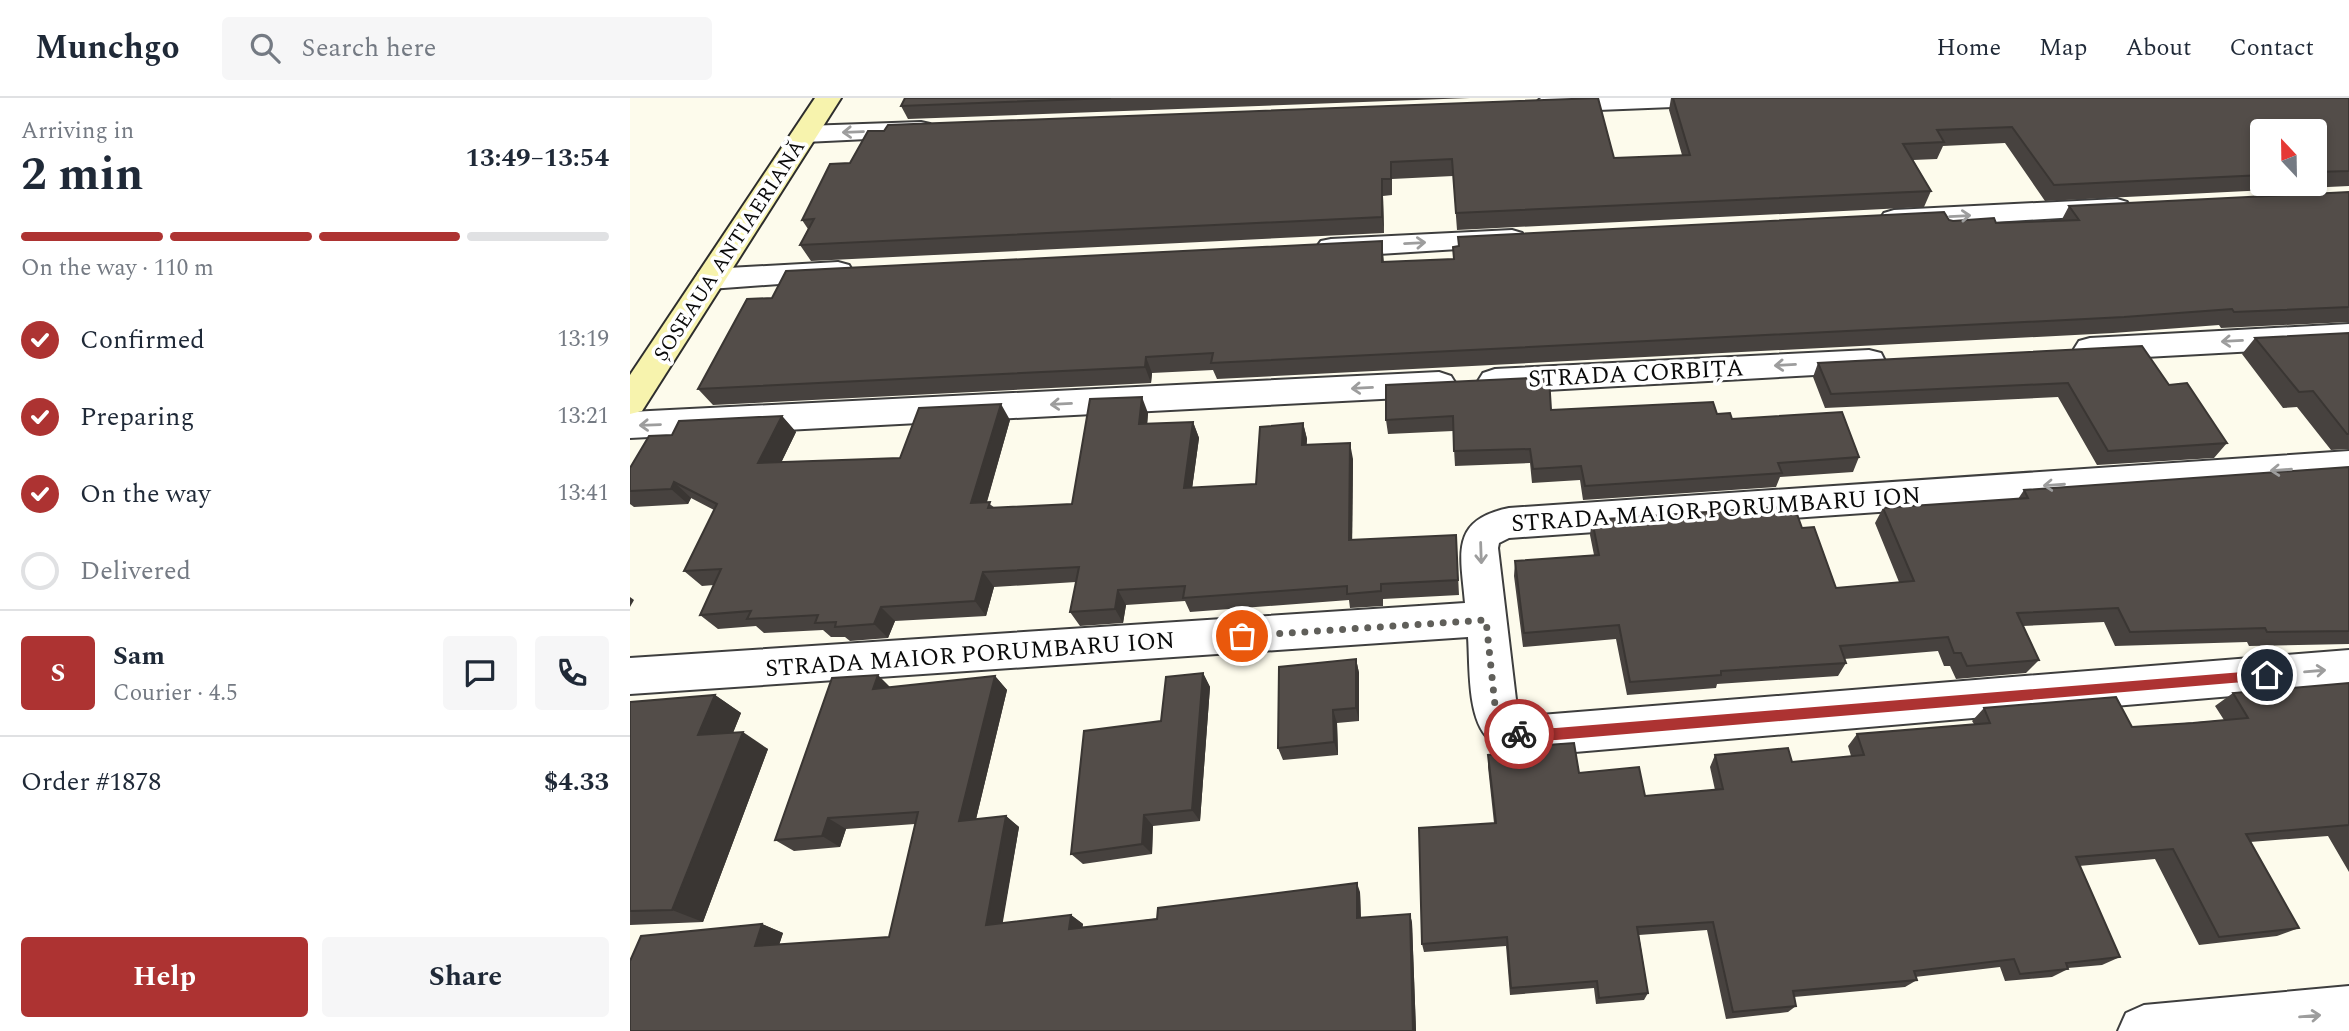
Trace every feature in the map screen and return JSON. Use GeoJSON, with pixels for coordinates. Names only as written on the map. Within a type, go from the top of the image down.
{"type":"FeatureCollection","features":[{"type":"Feature","properties":{"kind":"main road","name":"ȘOSEAUA ANTIAERIANĂ"},"geometry":{"type":"LineString","coordinates":[[630,402],[828,98]]}},
{"type":"Feature","properties":{"kind":"street"},"geometry":{"type":"LineString","coordinates":[[1517,105],[1698,98]]}},
{"type":"Feature","properties":{"kind":"street"},"geometry":{"type":"LineString","coordinates":[[805,134],[946,128]]}},
{"type":"Feature","properties":{"kind":"street"},"geometry":{"type":"LineString","coordinates":[[1861,221],[2140,207]]}},
{"type":"Feature","properties":{"kind":"street"},"geometry":{"type":"LineString","coordinates":[[1303,249],[1540,237]]}},
{"type":"Feature","properties":{"kind":"street"},"geometry":{"type":"LineString","coordinates":[[710,279],[871,271]]}},
{"type":"Feature","properties":{"kind":"street"},"geometry":{"type":"LineString","coordinates":[[2056,350],[2349,335]]}},
{"type":"Feature","properties":{"kind":"street","name":"STRADA CORBIȚA"},"geometry":{"type":"LineString","coordinates":[[630,425],[1903,359]]}},
{"type":"Feature","properties":{"kind":"street","name":"STRADA MAIOR PORUMBARU ION"},"geometry":{"type":"LineString","coordinates":[[630,676],[1486,620],[1481,537],[1487,530],[1509,523],[2349,465]]}},
{"type":"Feature","properties":{"kind":"street"},"geometry":{"type":"LineString","coordinates":[[1486,620],[1496,715],[1508,729],[1528,736],[2349,668]]}},
{"type":"Feature","properties":{"kind":"street"},"geometry":{"type":"LineString","coordinates":[[2144,1031],[2349,1012]]}},
{"type":"Feature","properties":{"kind":"building"},"geometry":{"type":"Polygon","coordinates":[[[905,98],[1111,98],[901,106],[905,98]]]}},
{"type":"Feature","properties":{"kind":"building"},"geometry":{"type":"Polygon","coordinates":[[[1598,98],[1614,158],[1690,155],[1673,98],[2349,98],[2349,171],[2328,172],[2328,119],[2250,119],[2250,176],[2054,185],[2012,127],[1937,130],[1944,142],[1903,144],[1931,191],[1456,213],[1452,159],[1391,162],[1391,179],[1382,179],[1382,217],[800,245],[814,219],[802,220],[830,164],[850,163],[868,131],[884,131],[888,125],[1598,98]]]}},
{"type":"Feature","properties":{"kind":"building"},"geometry":{"type":"Polygon","coordinates":[[[2349,192],[2349,307],[2234,312],[2232,309],[2124,317],[1211,363],[1213,353],[1146,357],[1145,367],[698,389],[747,299],[772,298],[786,271],[1382,241],[1382,262],[1454,259],[1453,247],[1459,246],[1458,237],[1944,212],[1949,220],[1953,221],[1994,218],[1996,223],[2079,220],[2069,206],[2269,196],[2328,196],[2328,193],[2349,192]]]}},
{"type":"Feature","properties":{"kind":"building"},"geometry":{"type":"Polygon","coordinates":[[[2349,333],[2347,434],[2313,391],[2299,392],[2255,338],[2349,333]]]}},
{"type":"Feature","properties":{"kind":"building"},"geometry":{"type":"Polygon","coordinates":[[[2142,346],[2169,385],[2187,383],[2227,443],[2108,451],[2068,383],[1831,394],[1818,363],[2142,346]]]}},
{"type":"Feature","properties":{"kind":"building"},"geometry":{"type":"Polygon","coordinates":[[[1549,377],[1551,410],[1713,402],[1717,414],[1730,413],[1732,419],[1842,412],[1859,457],[1778,463],[1782,473],[1585,486],[1581,466],[1533,469],[1530,449],[1454,451],[1453,416],[1386,420],[1386,385],[1549,377]]]}},
{"type":"Feature","properties":{"kind":"building"},"geometry":{"type":"Polygon","coordinates":[[[1142,397],[1139,424],[1193,422],[1184,488],[1256,484],[1260,427],[1303,423],[1302,445],[1350,443],[1349,540],[1456,535],[1458,580],[1381,584],[1381,591],[1347,594],[1347,586],[1183,598],[1185,586],[1118,590],[1115,609],[1070,612],[1079,567],[983,572],[975,601],[881,607],[874,624],[835,627],[836,622],[815,623],[818,615],[747,619],[751,611],[700,615],[721,569],[684,571],[717,504],[674,482],[671,489],[630,491],[630,468],[649,436],[672,435],[679,421],[782,416],[758,463],[900,458],[919,408],[1001,404],[971,503],[990,502],[988,508],[1072,504],[1090,399],[1142,397]]]}},
{"type":"Feature","properties":{"kind":"building"},"geometry":{"type":"Polygon","coordinates":[[[2349,467],[2349,631],[2267,632],[2265,628],[2130,632],[2118,608],[2017,613],[2039,660],[1967,666],[1961,653],[1954,653],[1948,637],[1840,646],[1846,663],[1721,671],[1721,675],[1630,682],[1619,625],[1524,633],[1515,561],[1599,555],[1592,520],[1794,506],[1802,528],[1814,527],[1836,588],[1914,581],[1883,508],[2028,498],[2024,490],[2349,467]]]}},
{"type":"Feature","properties":{"kind":"building"},"geometry":{"type":"Polygon","coordinates":[[[1356,659],[1356,708],[1333,710],[1334,742],[1278,748],[1279,667],[1356,659]]]}},
{"type":"Feature","properties":{"kind":"building"},"geometry":{"type":"Polygon","coordinates":[[[1203,673],[1192,810],[1144,815],[1142,844],[1071,854],[1084,731],[1161,721],[1166,677],[1203,673]]]}},
{"type":"Feature","properties":{"kind":"building"},"geometry":{"type":"Polygon","coordinates":[[[878,675],[873,689],[995,676],[959,821],[1006,816],[986,925],[1071,915],[1069,929],[1157,919],[1158,908],[1357,883],[1357,918],[1410,914],[1413,1031],[630,1031],[630,961],[641,936],[762,924],[755,946],[889,937],[918,812],[828,818],[822,836],[775,840],[832,678],[878,675]]]}},
{"type":"Feature","properties":{"kind":"building"},"geometry":{"type":"Polygon","coordinates":[[[2349,683],[2349,825],[2246,834],[2299,928],[2219,937],[2173,849],[2076,857],[2120,957],[2066,963],[2068,969],[2020,974],[2014,959],[1914,971],[1917,980],[1793,991],[1796,1006],[1733,1012],[1713,922],[1637,927],[1648,993],[1599,998],[1597,981],[1511,988],[1507,937],[1422,944],[1419,828],[1496,823],[1488,755],[1535,751],[1534,746],[1574,743],[1579,773],[1639,767],[1645,796],[1723,789],[1715,755],[1788,748],[1792,762],[1864,755],[1857,734],[1990,723],[1984,708],[2116,697],[2132,727],[2193,723],[2248,718],[2233,693],[2349,683]]]}},
{"type":"Feature","properties":{"kind":"building"},"geometry":{"type":"Polygon","coordinates":[[[715,695],[698,735],[743,732],[672,910],[630,911],[630,702],[715,695]]]}},
{"type":"Feature","properties":{"kind":"way so far"},"geometry":{"type":"LineString","coordinates":[[1242,636],[1486,620],[1496,715],[1502,724],[1519,734]]}},
{"type":"Feature","properties":{"kind":"route"},"geometry":{"type":"LineString","coordinates":[[1519,734],[1556,734],[2267,675]]}}]}
